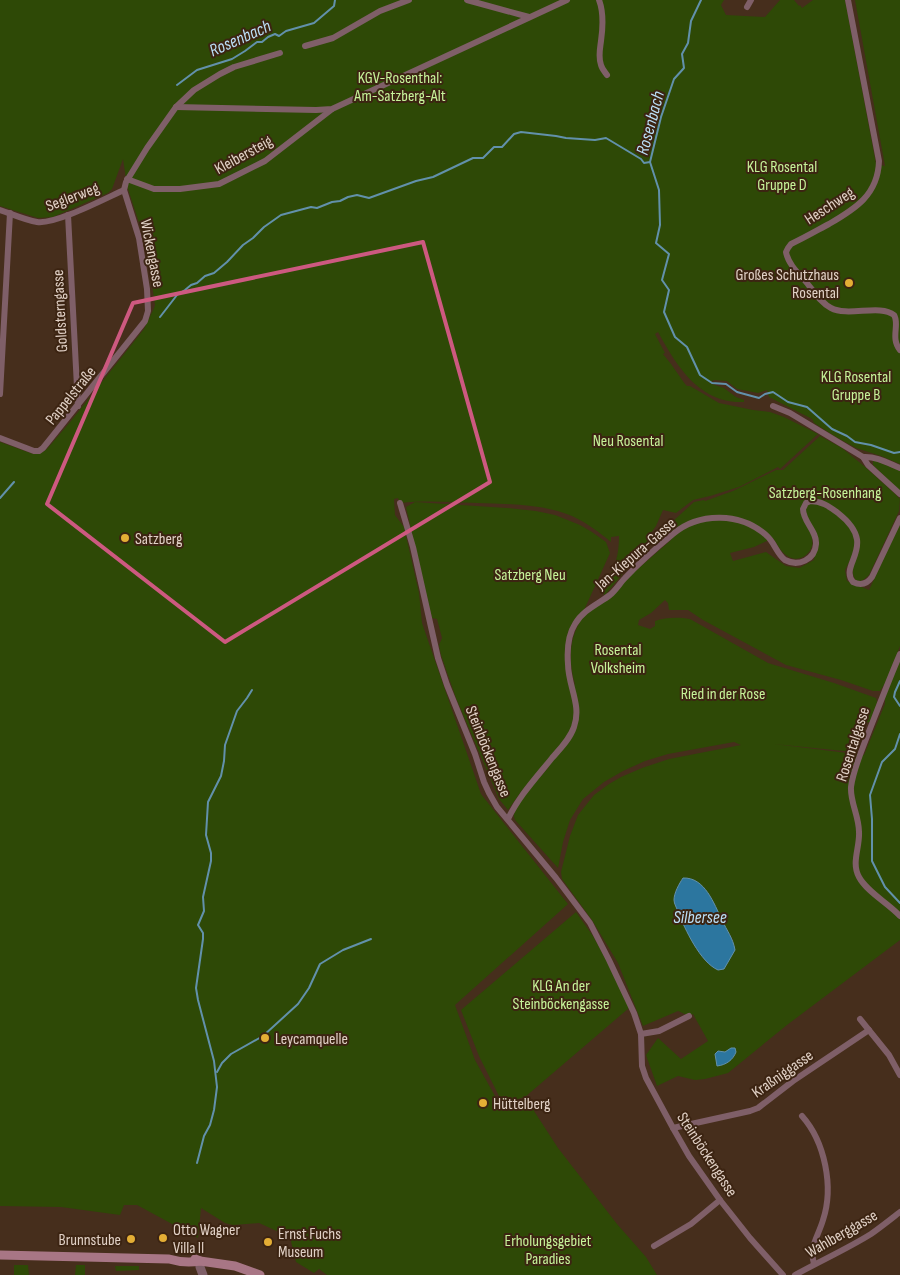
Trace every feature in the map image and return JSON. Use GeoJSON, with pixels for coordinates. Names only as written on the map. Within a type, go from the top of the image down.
{"type":"FeatureCollection","features":[{"type":"Feature","properties":{"kind":"main road"},"geometry":{"type":"LineString","coordinates":[[0,1255],[200,1261],[234,1266],[260,1275]]}},
{"type":"Feature","properties":{"kind":"street"},"geometry":{"type":"LineString","coordinates":[[306,46],[333,38],[380,11],[410,0]]}},
{"type":"Feature","properties":{"kind":"street"},"geometry":{"type":"LineString","coordinates":[[467,0],[529,17]]}},
{"type":"Feature","properties":{"kind":"street"},"geometry":{"type":"LineString","coordinates":[[176,107],[332,109],[567,0]]}},
{"type":"Feature","properties":{"kind":"street"},"geometry":{"type":"LineString","coordinates":[[599,0],[603,20],[599,51],[600,63],[607,75]]}},
{"type":"Feature","properties":{"kind":"street"},"geometry":{"type":"LineString","coordinates":[[747,8],[751,0]]}},
{"type":"Feature","properties":{"kind":"street","name":"Heschweg"},"geometry":{"type":"LineString","coordinates":[[848,0],[879,161],[877,175],[867,196],[854,209],[791,244],[786,252],[797,272],[822,302],[830,308],[840,311],[888,312],[897,317],[899,325],[896,343],[900,350]]}},
{"type":"Feature","properties":{"kind":"street"},"geometry":{"type":"LineString","coordinates":[[124,190],[127,180],[147,148],[176,107],[194,90],[234,67],[280,53]]}},
{"type":"Feature","properties":{"kind":"street","name":"Kleibersteig"},"geometry":{"type":"LineString","coordinates":[[127,180],[154,189],[180,190],[219,184],[265,161],[332,109]]}},
{"type":"Feature","properties":{"kind":"street","name":"Seglerweg"},"geometry":{"type":"LineString","coordinates":[[0,210],[38,222],[46,222],[68,215],[124,190]]}},
{"type":"Feature","properties":{"kind":"street","name":"Wickengasse"},"geometry":{"type":"LineString","coordinates":[[124,190],[139,238],[145,272],[148,303],[146,321]]}},
{"type":"Feature","properties":{"kind":"street"},"geometry":{"type":"LineString","coordinates":[[0,394],[10,213]]}},
{"type":"Feature","properties":{"kind":"street","name":"Goldsterngasse"},"geometry":{"type":"LineString","coordinates":[[68,215],[78,406]]}},
{"type":"Feature","properties":{"kind":"street","name":"Pappelstraße"},"geometry":{"type":"LineString","coordinates":[[0,438],[34,451],[38,451],[48,444],[146,321]]}},
{"type":"Feature","properties":{"kind":"street"},"geometry":{"type":"LineString","coordinates":[[773,406],[790,413],[863,457],[868,465],[900,494]]}},
{"type":"Feature","properties":{"kind":"street"},"geometry":{"type":"LineString","coordinates":[[863,457],[880,459],[900,468]]}},
{"type":"Feature","properties":{"kind":"street","name":"Jan-Kiepura-Gasse"},"geometry":{"type":"LineString","coordinates":[[508,819],[518,801],[564,744],[574,727],[576,704],[568,672],[568,664],[570,637],[575,623],[582,614],[611,594],[641,562],[674,533],[685,526],[702,520],[731,519],[746,523],[766,535],[784,559],[795,563],[801,562],[808,560],[812,556],[816,545],[816,539],[804,517],[803,509],[806,503],[810,501],[819,502],[843,517],[855,532],[858,548],[849,568],[849,574],[853,582],[862,584],[872,577],[900,518]]}},
{"type":"Feature","properties":{"kind":"street","name":"Steinböckengasse"},"geometry":{"type":"LineString","coordinates":[[400,503],[413,547],[441,668],[475,754],[484,784],[492,800],[590,923],[628,997],[641,1034],[642,1066],[644,1072],[689,1156],[750,1238],[783,1275]]}},
{"type":"Feature","properties":{"kind":"street","name":"Rosentalgasse"},"geometry":{"type":"LineString","coordinates":[[900,654],[854,771],[851,795],[860,830],[855,864],[858,874],[864,884],[900,916]]}},
{"type":"Feature","properties":{"kind":"street"},"geometry":{"type":"LineString","coordinates":[[641,1034],[659,1031],[689,1016]]}},
{"type":"Feature","properties":{"kind":"street"},"geometry":{"type":"LineString","coordinates":[[860,1019],[889,1055],[900,1075]]}},
{"type":"Feature","properties":{"kind":"street","name":"Kraßniggasse"},"geometry":{"type":"LineString","coordinates":[[673,1128],[758,1108],[793,1081],[869,1030]]}},
{"type":"Feature","properties":{"kind":"street"},"geometry":{"type":"LineString","coordinates":[[802,1116],[813,1130],[825,1164],[828,1186],[828,1200],[824,1218],[811,1254],[814,1264]]}},
{"type":"Feature","properties":{"kind":"street"},"geometry":{"type":"LineString","coordinates":[[654,1246],[691,1224],[720,1200]]}},
{"type":"Feature","properties":{"kind":"street","name":"Wahlberggasse"},"geometry":{"type":"LineString","coordinates":[[794,1275],[814,1264],[824,1261],[872,1233],[900,1212]]}},
{"type":"Feature","properties":{"kind":"street"},"geometry":{"type":"LineString","coordinates":[[200,1261],[200,1270],[203,1275]]}},
{"type":"Feature","properties":{"kind":"highlighted area"},"geometry":{"type":"Polygon","coordinates":[[[423,242],[490,482],[225,642],[47,504],[133,303],[423,242]]]}},
{"type":"Feature","properties":{"kind":"green space"},"geometry":{"type":"Polygon","coordinates":[[[0,0],[724,0],[721,5],[726,15],[765,17],[780,0],[794,0],[802,8],[813,0],[845,0],[876,164],[885,166],[855,0],[900,0],[900,464],[856,448],[836,437],[814,423],[812,419],[769,397],[767,390],[758,393],[737,389],[727,381],[714,380],[709,383],[724,388],[736,397],[744,400],[744,402],[728,401],[705,391],[695,384],[678,365],[658,332],[655,334],[665,353],[663,354],[687,386],[719,403],[770,412],[818,434],[780,469],[778,467],[739,487],[693,500],[676,513],[663,510],[656,526],[648,537],[649,542],[605,595],[601,592],[614,565],[618,552],[619,536],[611,537],[611,542],[593,528],[572,516],[538,507],[513,504],[400,503],[398,498],[394,499],[395,515],[404,527],[419,593],[422,623],[481,794],[568,904],[455,1005],[475,1060],[500,1105],[519,1104],[524,1097],[503,1104],[479,1056],[461,1010],[576,912],[593,936],[608,963],[629,1008],[525,1097],[558,1148],[617,1224],[646,1257],[657,1275],[327,1275],[319,1269],[314,1273],[296,1262],[290,1237],[259,1223],[233,1225],[225,1223],[201,1208],[198,1238],[137,1205],[124,1205],[120,1215],[61,1207],[0,1206],[0,442],[33,454],[41,453],[47,449],[144,329],[155,305],[144,238],[127,186],[123,159],[112,189],[108,193],[53,217],[38,218],[0,206],[0,0]]]}},
{"type":"Feature","properties":{"kind":"green space"},"geometry":{"type":"Polygon","coordinates":[[[820,436],[842,448],[900,499],[899,511],[869,575],[863,580],[856,580],[853,572],[852,556],[845,570],[847,581],[869,590],[900,524],[900,646],[886,682],[880,691],[873,691],[786,665],[688,610],[669,610],[668,603],[665,600],[651,613],[639,620],[638,625],[650,629],[655,626],[655,621],[659,620],[672,618],[690,619],[768,663],[876,698],[877,702],[871,722],[863,723],[863,729],[854,752],[774,744],[864,755],[885,704],[885,697],[900,660],[900,940],[787,1025],[728,1073],[695,1080],[678,1076],[657,1086],[646,1055],[658,1038],[681,1059],[708,1041],[693,1014],[689,1016],[678,1011],[643,1026],[618,963],[592,920],[562,879],[561,872],[570,836],[578,815],[594,795],[609,784],[642,768],[669,759],[741,745],[734,742],[668,754],[645,761],[604,782],[583,799],[570,820],[558,868],[515,820],[514,816],[521,801],[549,767],[544,764],[508,810],[499,799],[456,698],[441,655],[439,645],[442,638],[437,619],[432,618],[406,507],[415,502],[536,511],[555,515],[580,525],[606,542],[610,553],[585,608],[568,632],[565,661],[570,687],[575,684],[571,667],[571,649],[578,625],[583,617],[671,540],[672,522],[694,502],[705,501],[733,491],[776,470],[783,470],[820,436]],[[773,538],[754,547],[730,553],[733,561],[766,552],[786,566],[799,568],[814,560],[816,539],[812,538],[811,550],[808,553],[796,559],[784,553],[773,538]],[[683,878],[678,885],[674,900],[685,927],[696,948],[710,965],[717,969],[724,969],[733,940],[721,920],[711,897],[688,878],[683,878]]]}},
{"type":"Feature","properties":{"kind":"green space"},"geometry":{"type":"Polygon","coordinates":[[[873,461],[900,471],[900,491],[873,465],[873,461]]]}},
{"type":"Feature","properties":{"kind":"green space"},"geometry":{"type":"Polygon","coordinates":[[[14,1265],[28,1265],[29,1275],[14,1275],[14,1265]]]}},
{"type":"Feature","properties":{"kind":"green space"},"geometry":{"type":"Polygon","coordinates":[[[76,1265],[85,1265],[85,1275],[75,1275],[76,1265]]]}},
{"type":"Feature","properties":{"kind":"green space"},"geometry":{"type":"Polygon","coordinates":[[[115,1266],[139,1266],[139,1270],[116,1271],[115,1266]]]}},
{"type":"Feature","properties":{"kind":"water","name":"Silbersee"},"geometry":{"type":"Polygon","coordinates":[[[683,878],[697,882],[708,893],[731,938],[735,950],[724,969],[718,970],[705,960],[689,936],[681,919],[674,900],[678,886],[683,878]]]}},
{"type":"Feature","properties":{"kind":"water"},"geometry":{"type":"Polygon","coordinates":[[[735,1048],[736,1052],[731,1060],[717,1066],[715,1054],[718,1051],[725,1052],[735,1048]]]}},
{"type":"Feature","properties":{"kind":"waterway","name":"Rosenbach"},"geometry":{"type":"LineString","coordinates":[[177,85],[197,70],[232,59],[268,37],[275,34],[279,36],[286,31],[314,23],[334,6],[335,0]]}},
{"type":"Feature","properties":{"kind":"waterway","name":"Rosenbach"},"geometry":{"type":"LineString","coordinates":[[701,0],[691,21],[688,43],[682,54],[684,68],[674,79],[661,117],[650,162],[659,190],[660,225],[656,243],[669,254],[662,280],[669,290],[664,312],[675,337],[687,347],[700,375],[712,383],[726,384],[737,392],[759,398],[773,392],[788,402],[807,407],[832,429],[855,442],[894,453],[900,452]]}},
{"type":"Feature","properties":{"kind":"waterway"},"geometry":{"type":"LineString","coordinates":[[160,317],[177,295],[205,276],[214,273],[243,245],[281,215],[311,207],[317,208],[357,195],[369,198],[433,177],[473,158],[483,158],[494,147],[502,147],[514,134],[521,132],[595,140],[606,138],[641,159],[644,163],[650,162]]}},
{"type":"Feature","properties":{"kind":"waterway"},"geometry":{"type":"LineString","coordinates":[[0,498],[14,482]]}},
{"type":"Feature","properties":{"kind":"waterway","name":"Rosenbach"},"geometry":{"type":"LineString","coordinates":[[900,681],[894,697],[900,706]]}},
{"type":"Feature","properties":{"kind":"waterway"},"geometry":{"type":"LineString","coordinates":[[197,1163],[204,1136],[210,1125],[214,1110],[217,1087],[214,1061],[196,988],[203,939],[203,933],[198,925],[204,911],[203,897],[211,861],[211,853],[206,835],[208,802],[221,776],[225,745],[237,711],[252,690]]}},
{"type":"Feature","properties":{"kind":"waterway","name":"Rosenbach"},"geometry":{"type":"LineString","coordinates":[[900,734],[895,749],[882,762],[870,795],[872,861],[885,887],[900,903]]}},
{"type":"Feature","properties":{"kind":"waterway"},"geometry":{"type":"LineString","coordinates":[[217,1072],[222,1063],[231,1054],[263,1036],[298,1004],[309,988],[320,964],[343,950],[371,939]]}},
{"type":"Feature","properties":{"kind":"place","name":"Großes Schutzhaus Rosental"},"geometry":{"type":"Point","coordinates":[849,283]}},
{"type":"Feature","properties":{"kind":"place","name":"Satzberg"},"geometry":{"type":"Point","coordinates":[125,538]}},
{"type":"Feature","properties":{"kind":"place","name":"Leycamquelle"},"geometry":{"type":"Point","coordinates":[265,1038]}},
{"type":"Feature","properties":{"kind":"place","name":"Hüttelberg"},"geometry":{"type":"Point","coordinates":[483,1103]}},
{"type":"Feature","properties":{"kind":"place","name":"Otto Wagner Villa II"},"geometry":{"type":"Point","coordinates":[163,1238]}},
{"type":"Feature","properties":{"kind":"place","name":"Brunnstube"},"geometry":{"type":"Point","coordinates":[131,1239]}},
{"type":"Feature","properties":{"kind":"place","name":"Ernst Fuchs Museum"},"geometry":{"type":"Point","coordinates":[268,1242]}},
{"type":"Feature","properties":{"kind":"park label","name":"KGV-Rosenthal: Am-Satzberg-Alt"},"geometry":{"type":"Point","coordinates":[400,86]}},
{"type":"Feature","properties":{"kind":"park label","name":"KLG Rosental Gruppe D"},"geometry":{"type":"Point","coordinates":[782,175]}},
{"type":"Feature","properties":{"kind":"park label","name":"KLG Rosental Gruppe B"},"geometry":{"type":"Point","coordinates":[856,385]}},
{"type":"Feature","properties":{"kind":"park label","name":"Neu Rosental"},"geometry":{"type":"Point","coordinates":[628,440]}},
{"type":"Feature","properties":{"kind":"park label","name":"Satzberg-Rosenhang"},"geometry":{"type":"Point","coordinates":[825,492]}},
{"type":"Feature","properties":{"kind":"park label","name":"Satzberg Neu"},"geometry":{"type":"Point","coordinates":[530,574]}},
{"type":"Feature","properties":{"kind":"park label","name":"Rosental Volksheim"},"geometry":{"type":"Point","coordinates":[618,658]}},
{"type":"Feature","properties":{"kind":"park label","name":"Ried in der Rose"},"geometry":{"type":"Point","coordinates":[723,693]}},
{"type":"Feature","properties":{"kind":"park label","name":"KLG An der Steinböckengasse"},"geometry":{"type":"Point","coordinates":[561,994]}},
{"type":"Feature","properties":{"kind":"park label","name":"Erholungsgebiet Paradies"},"geometry":{"type":"Point","coordinates":[548,1249]}}]}
